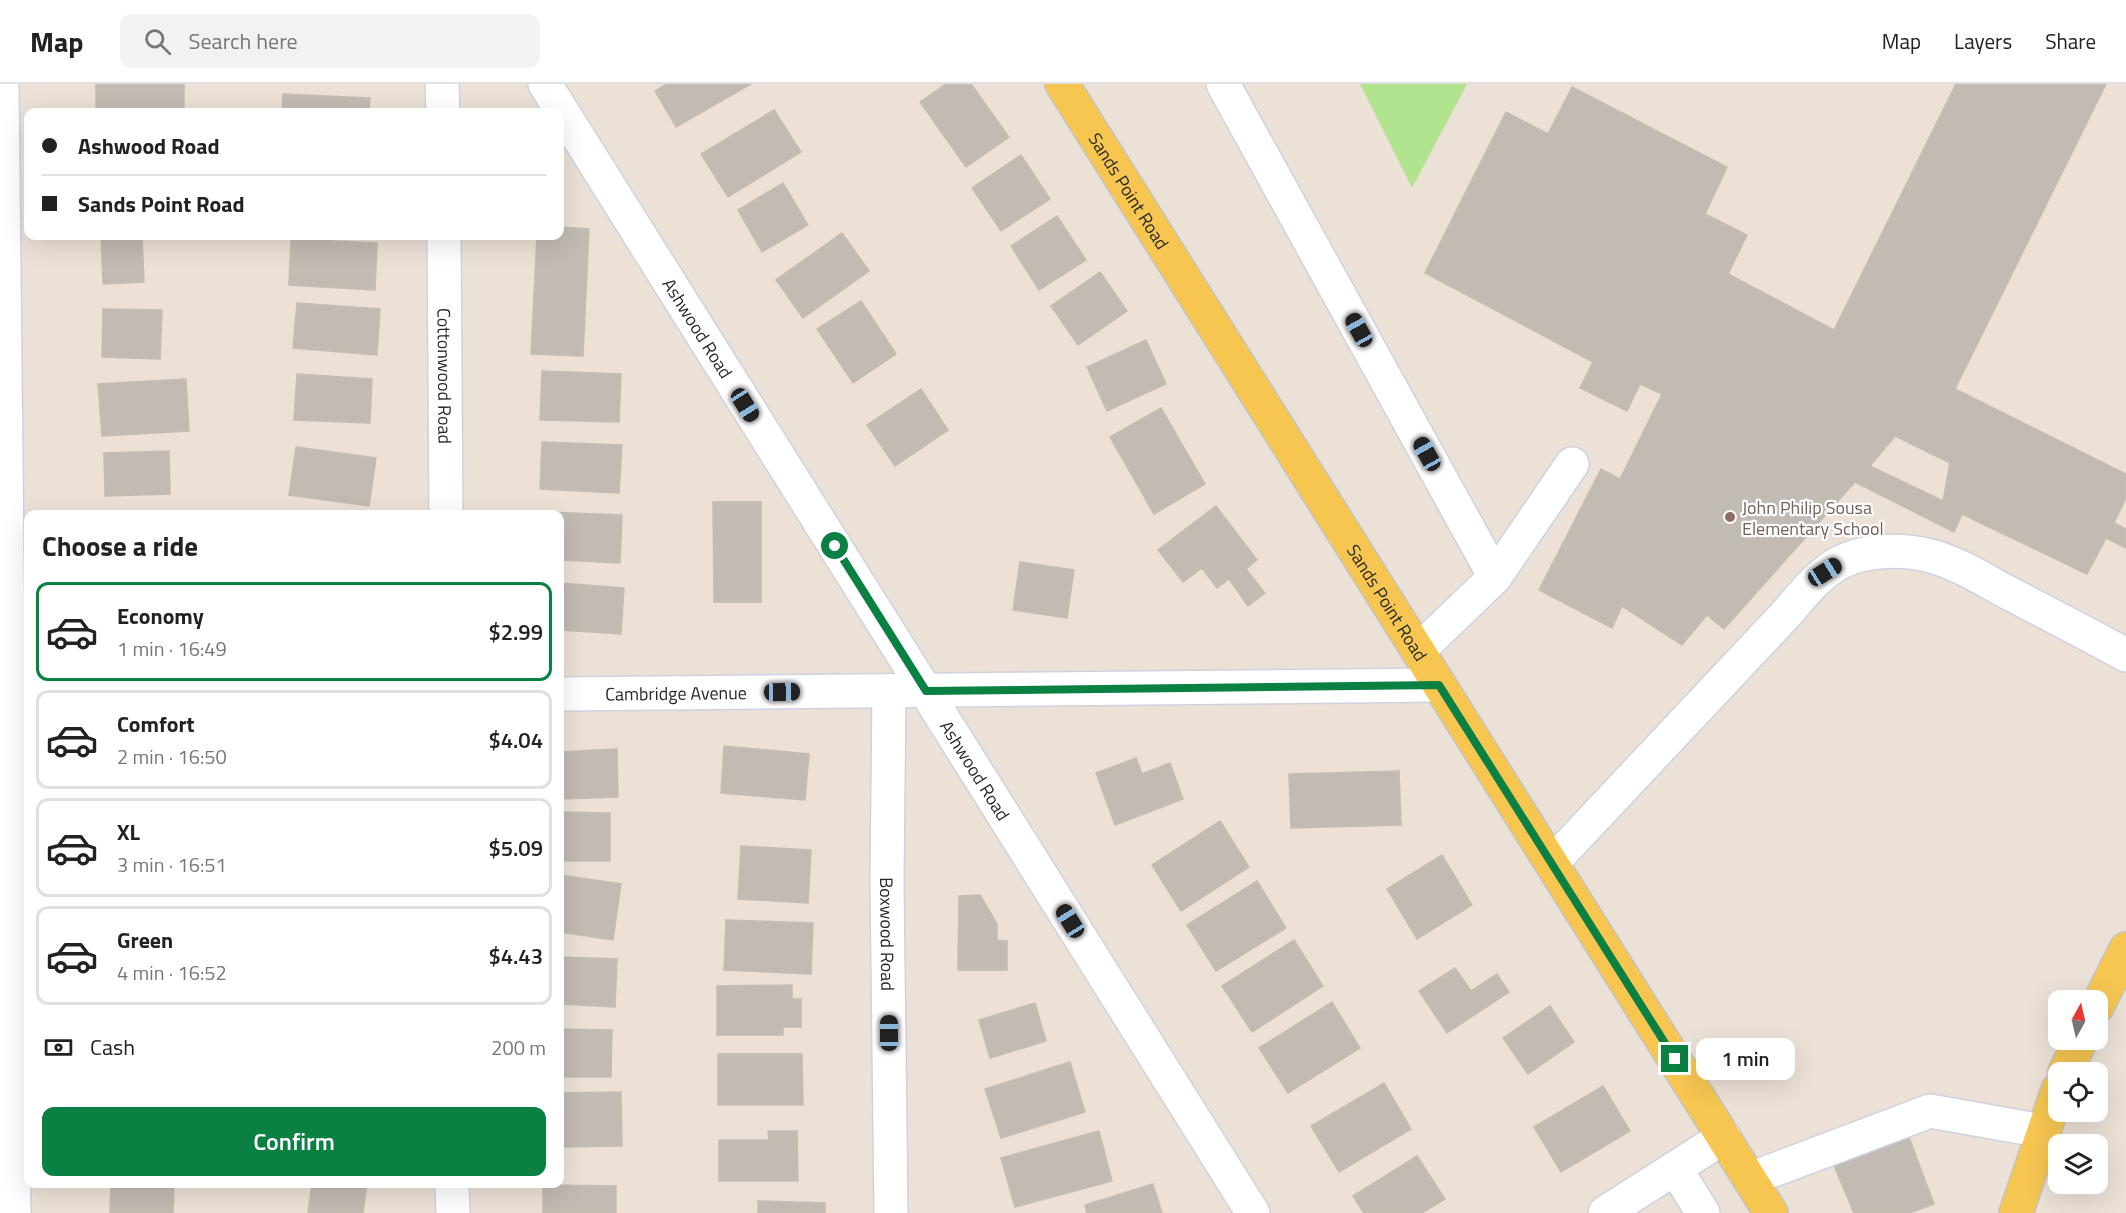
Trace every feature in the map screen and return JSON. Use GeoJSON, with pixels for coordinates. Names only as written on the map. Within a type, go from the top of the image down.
{"type":"FeatureCollection","features":[{"type":"Feature","properties":{"kind":"main road","name":"Sands Point Road"},"geometry":{"type":"LineString","coordinates":[[1062,84],[1772,1213]]}},
{"type":"Feature","properties":{"kind":"main road"},"geometry":{"type":"LineString","coordinates":[[2106,990],[2126,949]]}},
{"type":"Feature","properties":{"kind":"main road"},"geometry":{"type":"LineString","coordinates":[[2017,1212],[2048,1117]]}},
{"type":"Feature","properties":{"kind":"street"},"geometry":{"type":"LineString","coordinates":[[2,84],[12,699],[14,1213]]}},
{"type":"Feature","properties":{"kind":"street"},"geometry":{"type":"LineString","coordinates":[[442,84],[442,108]]}},
{"type":"Feature","properties":{"kind":"street","name":"Ashwood Road"},"geometry":{"type":"LineString","coordinates":[[545,84],[560,108]]}},
{"type":"Feature","properties":{"kind":"street"},"geometry":{"type":"LineString","coordinates":[[1224,84],[1495,577]]}},
{"type":"Feature","properties":{"kind":"street","name":"Ashwood Road"},"geometry":{"type":"LineString","coordinates":[[564,114],[1253,1213]]}},
{"type":"Feature","properties":{"kind":"street","name":"Cottonwood Road"},"geometry":{"type":"LineString","coordinates":[[444,240],[446,510]]}},
{"type":"Feature","properties":{"kind":"street"},"geometry":{"type":"LineString","coordinates":[[1418,651],[1495,577],[1572,464]]}},
{"type":"Feature","properties":{"kind":"street"},"geometry":{"type":"LineString","coordinates":[[1551,863],[1805,592],[1825,572],[1842,562],[1869,553],[1913,552],[1948,561],[2126,654]]}},
{"type":"Feature","properties":{"kind":"street","name":"Cambridge Avenue"},"geometry":{"type":"LineString","coordinates":[[564,694],[1439,685]]}},
{"type":"Feature","properties":{"kind":"street","name":"Boxwood Road"},"geometry":{"type":"LineString","coordinates":[[889,691],[887,882],[891,1213]]}},
{"type":"Feature","properties":{"kind":"street"},"geometry":{"type":"LineString","coordinates":[[1750,1179],[1930,1112],[2043,1131]]}},
{"type":"Feature","properties":{"kind":"street"},"geometry":{"type":"LineString","coordinates":[[1605,1213],[1724,1137]]}},
{"type":"Feature","properties":{"kind":"street"},"geometry":{"type":"LineString","coordinates":[[1675,1168],[1703,1213]]}},
{"type":"Feature","properties":{"kind":"street"},"geometry":{"type":"LineString","coordinates":[[452,1188],[453,1213]]}},
{"type":"Feature","properties":{"kind":"green space"},"geometry":{"type":"Polygon","coordinates":[[[1360,84],[1467,84],[1412,188],[1360,84]]]}},
{"type":"Feature","properties":{"kind":"building"},"geometry":{"type":"Polygon","coordinates":[[[96,84],[184,84],[184,108],[96,108],[96,84]]]}},
{"type":"Feature","properties":{"kind":"building"},"geometry":{"type":"Polygon","coordinates":[[[667,84],[751,84],[676,127],[655,91],[667,84]]]}},
{"type":"Feature","properties":{"kind":"building"},"geometry":{"type":"Polygon","coordinates":[[[946,84],[971,84],[1009,137],[966,167],[920,102],[946,84]]]}},
{"type":"Feature","properties":{"kind":"building"},"geometry":{"type":"Polygon","coordinates":[[[1956,84],[2106,84],[1955,389],[2126,474],[2126,498],[2114,523],[2126,529],[2126,548],[2106,538],[2087,574],[1962,514],[1954,532],[1855,482],[1724,629],[1707,615],[1682,645],[1622,606],[1612,628],[1539,590],[1601,469],[1620,479],[1662,394],[1640,384],[1627,411],[1580,388],[1593,362],[1425,273],[1506,112],[1548,134],[1572,87],[1727,167],[1705,214],[1747,235],[1728,274],[1834,330],[1956,84]],[[1895,436],[1870,466],[1943,501],[1950,463],[1895,436]]]}},
{"type":"Feature","properties":{"kind":"building"},"geometry":{"type":"Polygon","coordinates":[[[283,94],[370,98],[369,108],[282,108],[283,94]]]}},
{"type":"Feature","properties":{"kind":"building"},"geometry":{"type":"Polygon","coordinates":[[[774,110],[801,152],[728,197],[701,154],[774,110]]]}},
{"type":"Feature","properties":{"kind":"building"},"geometry":{"type":"Polygon","coordinates":[[[1021,155],[1050,199],[1001,231],[972,188],[1021,155]]]}},
{"type":"Feature","properties":{"kind":"building"},"geometry":{"type":"Polygon","coordinates":[[[783,183],[808,225],[762,252],[738,210],[783,183]]]}},
{"type":"Feature","properties":{"kind":"building"},"geometry":{"type":"Polygon","coordinates":[[[1057,216],[1086,260],[1039,290],[1011,246],[1057,216]]]}},
{"type":"Feature","properties":{"kind":"building"},"geometry":{"type":"Polygon","coordinates":[[[564,227],[589,229],[583,356],[531,354],[537,240],[564,240],[564,227]]]}},
{"type":"Feature","properties":{"kind":"building"},"geometry":{"type":"Polygon","coordinates":[[[842,233],[869,271],[803,318],[776,280],[842,233]]]}},
{"type":"Feature","properties":{"kind":"building"},"geometry":{"type":"Polygon","coordinates":[[[101,240],[142,240],[144,282],[103,284],[101,240]]]}},
{"type":"Feature","properties":{"kind":"building"},"geometry":{"type":"Polygon","coordinates":[[[291,240],[377,243],[375,290],[289,285],[291,240]]]}},
{"type":"Feature","properties":{"kind":"building"},"geometry":{"type":"Polygon","coordinates":[[[1100,272],[1127,311],[1078,345],[1051,306],[1100,272]]]}},
{"type":"Feature","properties":{"kind":"building"},"geometry":{"type":"Polygon","coordinates":[[[861,301],[896,354],[853,383],[817,329],[861,301]]]}},
{"type":"Feature","properties":{"kind":"building"},"geometry":{"type":"Polygon","coordinates":[[[297,303],[380,309],[377,355],[293,348],[297,303]]]}},
{"type":"Feature","properties":{"kind":"building"},"geometry":{"type":"Polygon","coordinates":[[[103,309],[162,310],[160,359],[102,357],[103,309]]]}},
{"type":"Feature","properties":{"kind":"building"},"geometry":{"type":"Polygon","coordinates":[[[1146,340],[1166,384],[1107,411],[1087,367],[1146,340]]]}},
{"type":"Feature","properties":{"kind":"building"},"geometry":{"type":"Polygon","coordinates":[[[542,371],[621,374],[619,422],[540,420],[542,371]]]}},
{"type":"Feature","properties":{"kind":"building"},"geometry":{"type":"Polygon","coordinates":[[[297,374],[372,379],[370,423],[294,420],[297,374]]]}},
{"type":"Feature","properties":{"kind":"building"},"geometry":{"type":"Polygon","coordinates":[[[186,379],[189,431],[102,436],[98,384],[186,379]]]}},
{"type":"Feature","properties":{"kind":"building"},"geometry":{"type":"Polygon","coordinates":[[[921,389],[948,430],[895,466],[867,425],[921,389]]]}},
{"type":"Feature","properties":{"kind":"building"},"geometry":{"type":"Polygon","coordinates":[[[1161,408],[1205,484],[1154,514],[1110,437],[1161,408]]]}},
{"type":"Feature","properties":{"kind":"building"},"geometry":{"type":"Polygon","coordinates":[[[542,442],[622,445],[619,493],[540,489],[542,442]]]}},
{"type":"Feature","properties":{"kind":"building"},"geometry":{"type":"Polygon","coordinates":[[[296,447],[376,458],[369,506],[289,495],[296,447]]]}},
{"type":"Feature","properties":{"kind":"building"},"geometry":{"type":"Polygon","coordinates":[[[169,451],[170,494],[105,496],[104,453],[169,451]]]}},
{"type":"Feature","properties":{"kind":"building"},"geometry":{"type":"Polygon","coordinates":[[[713,502],[761,502],[761,602],[714,602],[713,502]]]}},
{"type":"Feature","properties":{"kind":"building"},"geometry":{"type":"Polygon","coordinates":[[[1216,506],[1257,560],[1246,569],[1265,593],[1248,606],[1229,579],[1217,588],[1202,568],[1183,582],[1158,550],[1216,506]]]}},
{"type":"Feature","properties":{"kind":"building"},"geometry":{"type":"Polygon","coordinates":[[[564,513],[622,515],[620,563],[564,560],[564,513]]]}},
{"type":"Feature","properties":{"kind":"building"},"geometry":{"type":"Polygon","coordinates":[[[1020,562],[1074,570],[1067,618],[1013,610],[1020,562]]]}},
{"type":"Feature","properties":{"kind":"building"},"geometry":{"type":"Polygon","coordinates":[[[564,583],[624,588],[621,634],[564,630],[564,583]]]}},
{"type":"Feature","properties":{"kind":"building"},"geometry":{"type":"Polygon","coordinates":[[[724,746],[809,754],[805,800],[721,793],[724,746]]]}},
{"type":"Feature","properties":{"kind":"building"},"geometry":{"type":"Polygon","coordinates":[[[617,749],[618,797],[564,799],[564,752],[617,749]]]}},
{"type":"Feature","properties":{"kind":"building"},"geometry":{"type":"Polygon","coordinates":[[[1136,758],[1142,774],[1170,763],[1183,799],[1115,825],[1096,773],[1136,758]]]}},
{"type":"Feature","properties":{"kind":"building"},"geometry":{"type":"Polygon","coordinates":[[[1399,771],[1401,825],[1291,828],[1289,774],[1399,771]]]}},
{"type":"Feature","properties":{"kind":"building"},"geometry":{"type":"Polygon","coordinates":[[[564,812],[610,813],[610,861],[564,861],[564,812]]]}},
{"type":"Feature","properties":{"kind":"building"},"geometry":{"type":"Polygon","coordinates":[[[1220,821],[1249,867],[1181,911],[1152,865],[1220,821]]]}},
{"type":"Feature","properties":{"kind":"building"},"geometry":{"type":"Polygon","coordinates":[[[741,846],[811,850],[808,903],[738,899],[741,846]]]}},
{"type":"Feature","properties":{"kind":"building"},"geometry":{"type":"Polygon","coordinates":[[[1442,855],[1472,905],[1417,939],[1387,889],[1442,855]]]}},
{"type":"Feature","properties":{"kind":"building"},"geometry":{"type":"Polygon","coordinates":[[[564,876],[621,884],[613,940],[564,933],[564,876]]]}},
{"type":"Feature","properties":{"kind":"building"},"geometry":{"type":"Polygon","coordinates":[[[1257,881],[1286,928],[1216,971],[1187,925],[1257,881]]]}},
{"type":"Feature","properties":{"kind":"building"},"geometry":{"type":"Polygon","coordinates":[[[980,895],[997,924],[997,940],[1007,941],[1007,970],[958,970],[959,896],[980,895]]]}},
{"type":"Feature","properties":{"kind":"building"},"geometry":{"type":"Polygon","coordinates":[[[726,920],[813,923],[811,974],[724,970],[726,920]]]}},
{"type":"Feature","properties":{"kind":"building"},"geometry":{"type":"Polygon","coordinates":[[[1294,940],[1323,986],[1252,1032],[1222,986],[1294,940]]]}},
{"type":"Feature","properties":{"kind":"building"},"geometry":{"type":"Polygon","coordinates":[[[564,957],[617,959],[615,1007],[564,1004],[564,957]]]}},
{"type":"Feature","properties":{"kind":"building"},"geometry":{"type":"Polygon","coordinates":[[[1455,968],[1471,991],[1497,974],[1509,992],[1447,1033],[1419,991],[1455,968]]]}},
{"type":"Feature","properties":{"kind":"building"},"geometry":{"type":"Polygon","coordinates":[[[792,985],[792,999],[801,999],[801,1027],[783,1027],[783,1035],[717,1035],[717,986],[792,985]]]}},
{"type":"Feature","properties":{"kind":"building"},"geometry":{"type":"Polygon","coordinates":[[[1332,1002],[1360,1048],[1288,1093],[1259,1048],[1332,1002]]]}},
{"type":"Feature","properties":{"kind":"building"},"geometry":{"type":"Polygon","coordinates":[[[1035,1003],[1046,1041],[990,1058],[979,1020],[1035,1003]]]}},
{"type":"Feature","properties":{"kind":"building"},"geometry":{"type":"Polygon","coordinates":[[[1550,1006],[1574,1042],[1528,1074],[1503,1038],[1550,1006]]]}},
{"type":"Feature","properties":{"kind":"building"},"geometry":{"type":"Polygon","coordinates":[[[564,1029],[612,1030],[611,1077],[564,1077],[564,1029]]]}},
{"type":"Feature","properties":{"kind":"building"},"geometry":{"type":"Polygon","coordinates":[[[718,1054],[802,1054],[803,1105],[718,1105],[718,1054]]]}},
{"type":"Feature","properties":{"kind":"building"},"geometry":{"type":"Polygon","coordinates":[[[1070,1062],[1085,1112],[1001,1138],[985,1089],[1070,1062]]]}},
{"type":"Feature","properties":{"kind":"building"},"geometry":{"type":"Polygon","coordinates":[[[1384,1083],[1411,1129],[1339,1172],[1311,1126],[1384,1083]]]}},
{"type":"Feature","properties":{"kind":"building"},"geometry":{"type":"Polygon","coordinates":[[[1603,1086],[1630,1131],[1561,1172],[1534,1127],[1603,1086]]]}},
{"type":"Feature","properties":{"kind":"building"},"geometry":{"type":"Polygon","coordinates":[[[621,1092],[622,1146],[564,1147],[564,1093],[621,1092]]]}},
{"type":"Feature","properties":{"kind":"building"},"geometry":{"type":"Polygon","coordinates":[[[768,1131],[797,1131],[798,1181],[719,1181],[719,1140],[769,1140],[768,1131]]]}},
{"type":"Feature","properties":{"kind":"building"},"geometry":{"type":"Polygon","coordinates":[[[1099,1131],[1112,1181],[1015,1207],[1001,1158],[1099,1131]]]}},
{"type":"Feature","properties":{"kind":"building"},"geometry":{"type":"Polygon","coordinates":[[[1907,1132],[1934,1204],[1909,1213],[1854,1213],[1832,1161],[1907,1132]]]}},
{"type":"Feature","properties":{"kind":"building"},"geometry":{"type":"Polygon","coordinates":[[[1417,1156],[1445,1199],[1422,1213],[1364,1213],[1353,1196],[1417,1156]]]}},
{"type":"Feature","properties":{"kind":"building"},"geometry":{"type":"Polygon","coordinates":[[[1153,1184],[1162,1213],[1087,1213],[1085,1205],[1153,1184]]]}},
{"type":"Feature","properties":{"kind":"building"},"geometry":{"type":"Polygon","coordinates":[[[564,1185],[616,1186],[616,1213],[543,1213],[543,1188],[564,1188],[564,1185]]]}},
{"type":"Feature","properties":{"kind":"building"},"geometry":{"type":"Polygon","coordinates":[[[111,1188],[174,1188],[173,1213],[110,1213],[111,1188]]]}},
{"type":"Feature","properties":{"kind":"building"},"geometry":{"type":"Polygon","coordinates":[[[311,1188],[366,1188],[363,1213],[308,1213],[311,1188]]]}},
{"type":"Feature","properties":{"kind":"building"},"geometry":{"type":"Polygon","coordinates":[[[758,1201],[825,1203],[825,1213],[758,1213],[758,1201]]]}},
{"type":"Feature","properties":{"kind":"place","name":"John Philip Sousa Elementary School"},"geometry":{"type":"Point","coordinates":[1730,517]}},
{"type":"Feature","properties":{"kind":"route"},"geometry":{"type":"LineString","coordinates":[[835,546],[926,691],[1439,685],[1675,1059]]}}]}
